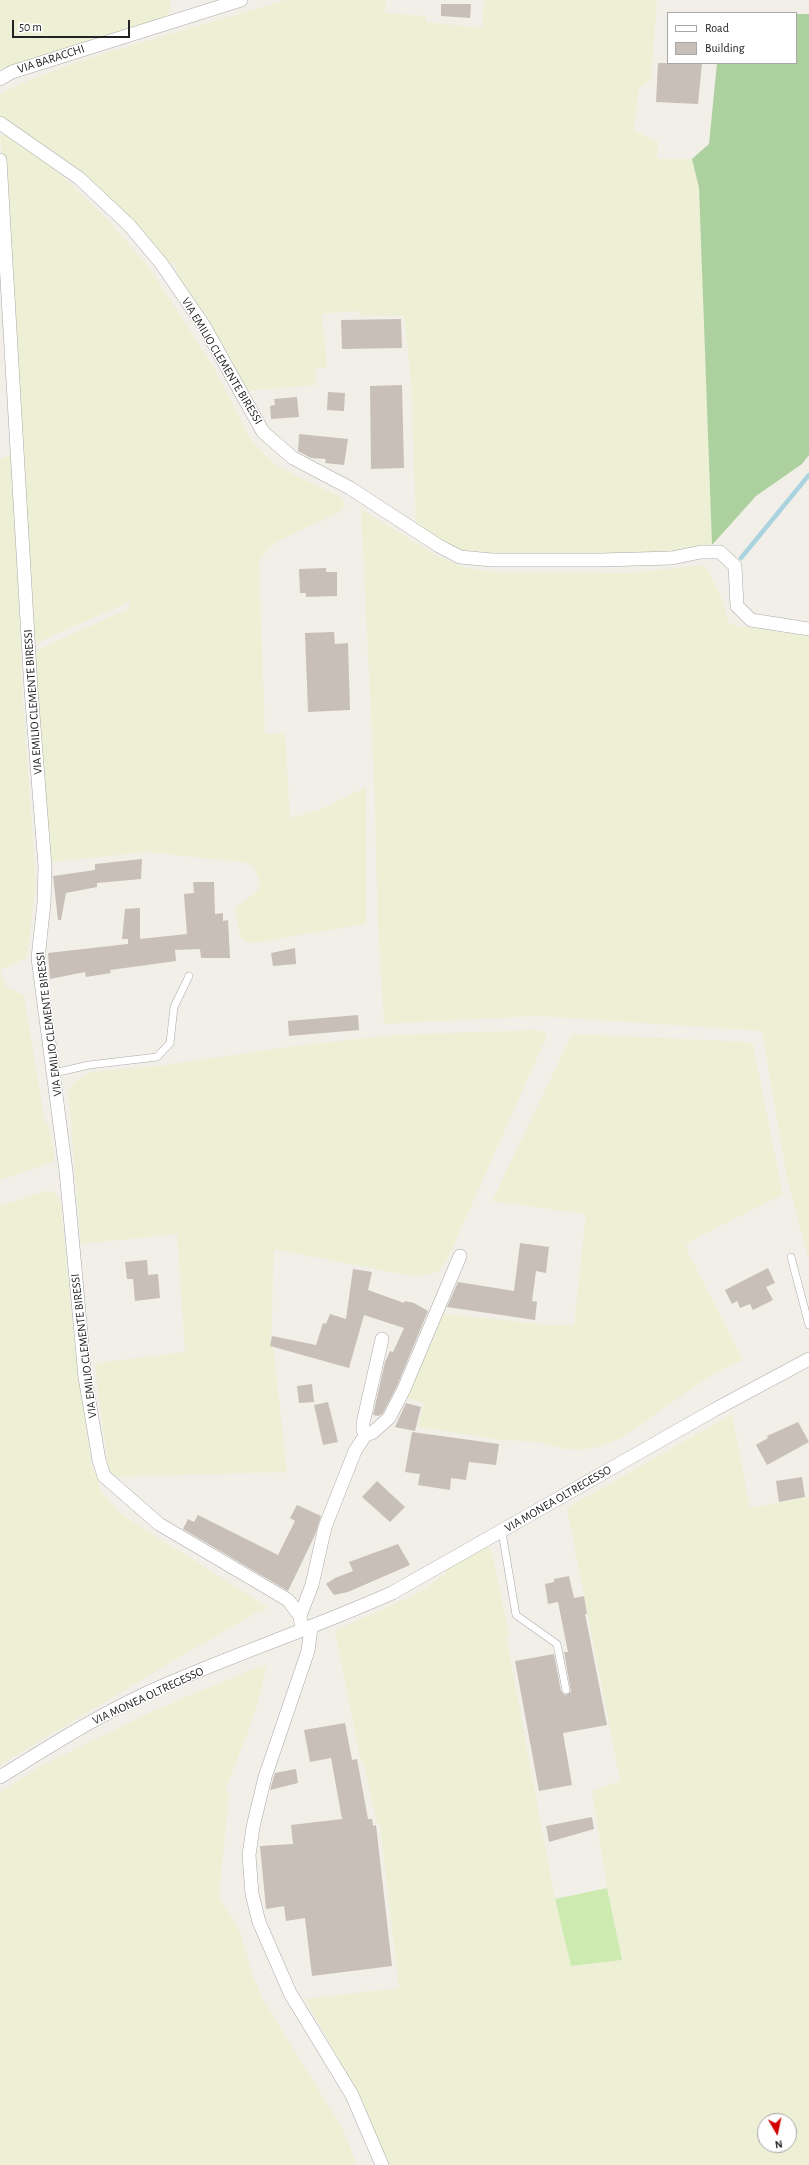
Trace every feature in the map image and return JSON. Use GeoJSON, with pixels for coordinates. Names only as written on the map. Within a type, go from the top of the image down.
{"type":"FeatureCollection","features":[{"type":"Feature","properties":{"kind":"street","name":"VIA BARACCHI"},"geometry":{"type":"LineString","coordinates":[[0,79],[20,69],[241,0]]}},
{"type":"Feature","properties":{"kind":"street","name":"VIA EMILIO CLEMENTE BIRESSI"},"geometry":{"type":"LineString","coordinates":[[0,123],[79,178],[129,225],[161,263],[204,326],[264,432],[293,458],[350,488],[439,546],[460,557],[492,560],[601,560],[672,558],[701,552],[720,552],[735,566],[737,606],[751,620],[809,629]]}},
{"type":"Feature","properties":{"kind":"street","name":"VIA EMILIO CLEMENTE BIRESSI"},"geometry":{"type":"LineString","coordinates":[[0,160],[31,689],[45,866],[44,903],[38,958],[66,1171],[85,1377],[99,1460],[104,1476],[159,1524],[288,1600],[300,1616]]}},
{"type":"Feature","properties":{"kind":"street"},"geometry":{"type":"LineString","coordinates":[[382,2165],[352,2096],[290,1993],[259,1922],[252,1894],[249,1855],[253,1827],[265,1777],[308,1651],[307,1629],[300,1616],[312,1585],[325,1527],[355,1451],[366,1434],[372,1433],[389,1418],[404,1389],[460,1256]]}},
{"type":"Feature","properties":{"kind":"street"},"geometry":{"type":"LineString","coordinates":[[366,1434],[363,1430],[363,1423],[382,1339]]}},
{"type":"Feature","properties":{"kind":"street","name":"VIA MONEA OLTREGESSO"},"geometry":{"type":"LineString","coordinates":[[0,1777],[100,1716],[167,1684],[307,1629],[392,1593],[502,1532],[707,1414],[809,1359]]}},
{"type":"Feature","properties":{"kind":"street"},"geometry":{"type":"LineString","coordinates":[[288,1600],[306,1598]]}},
{"type":"Feature","properties":{"kind":"lane"},"geometry":{"type":"LineString","coordinates":[[54,1073],[88,1065],[157,1057],[170,1043],[174,1007],[189,976]]}},
{"type":"Feature","properties":{"kind":"lane"},"geometry":{"type":"LineString","coordinates":[[790,1257],[809,1325]]}},
{"type":"Feature","properties":{"kind":"lane"},"geometry":{"type":"LineString","coordinates":[[502,1532],[516,1615],[557,1644],[566,1690]]}},
{"type":"Feature","properties":{"kind":"green space"},"geometry":{"type":"Polygon","coordinates":[[[0,0],[169,0],[171,8],[166,16],[158,19],[0,70],[0,0]]]}},
{"type":"Feature","properties":{"kind":"green space"},"geometry":{"type":"Polygon","coordinates":[[[286,0],[386,0],[385,13],[426,16],[426,22],[482,28],[484,0],[657,0],[651,80],[639,88],[634,130],[658,142],[657,159],[692,159],[699,188],[712,545],[653,554],[484,554],[464,552],[416,527],[411,380],[404,316],[360,316],[359,311],[322,314],[327,367],[315,369],[317,385],[245,391],[177,274],[174,262],[166,266],[138,232],[0,117],[0,94],[25,82],[79,61],[286,0]]]}},
{"type":"Feature","properties":{"kind":"green space"},"geometry":{"type":"Polygon","coordinates":[[[797,14],[809,14],[809,455],[802,464],[756,496],[712,545],[699,188],[692,159],[709,144],[717,64],[797,64],[797,14]]]}},
{"type":"Feature","properties":{"kind":"green space"},"geometry":{"type":"Polygon","coordinates":[[[7,134],[46,160],[109,221],[151,270],[213,366],[251,440],[272,462],[294,475],[341,497],[345,504],[341,511],[276,542],[265,552],[259,561],[265,734],[285,733],[290,818],[321,809],[366,787],[366,924],[253,943],[246,942],[240,937],[235,908],[254,894],[259,888],[260,881],[254,868],[248,863],[148,852],[50,862],[33,652],[130,608],[129,602],[32,645],[4,165],[0,139],[2,135],[7,134]]]}},
{"type":"Feature","properties":{"kind":"green space"},"geometry":{"type":"Polygon","coordinates":[[[13,454],[23,704],[36,882],[27,958],[0,970],[0,459],[13,454]]]}},
{"type":"Feature","properties":{"kind":"green space"},"geometry":{"type":"Polygon","coordinates":[[[361,509],[437,556],[466,568],[495,572],[630,573],[703,565],[707,569],[722,599],[729,623],[738,626],[809,636],[809,1261],[787,1178],[762,1031],[537,1016],[384,1024],[378,928],[374,777],[361,509]]]}},
{"type":"Feature","properties":{"kind":"green space"},"geometry":{"type":"Polygon","coordinates":[[[0,970],[6,987],[24,995],[44,1116],[50,1131],[55,1161],[0,1180],[0,970]]]}},
{"type":"Feature","properties":{"kind":"green space"},"geometry":{"type":"Polygon","coordinates":[[[535,1030],[545,1032],[546,1038],[447,1260],[438,1272],[416,1277],[274,1249],[271,1342],[273,1345],[287,1472],[115,1477],[109,1472],[95,1367],[98,1363],[185,1352],[177,1234],[81,1244],[68,1091],[76,1081],[91,1072],[165,1065],[294,1046],[394,1035],[535,1030]]]}},
{"type":"Feature","properties":{"kind":"green space"},"geometry":{"type":"Polygon","coordinates":[[[572,1034],[749,1042],[753,1044],[783,1194],[687,1243],[686,1248],[743,1360],[710,1376],[621,1438],[598,1447],[580,1450],[563,1449],[540,1442],[501,1440],[418,1427],[424,1403],[405,1397],[437,1313],[549,1325],[574,1325],[586,1214],[492,1201],[572,1034]]]}},
{"type":"Feature","properties":{"kind":"green space"},"geometry":{"type":"Polygon","coordinates":[[[48,1190],[56,1194],[61,1205],[76,1360],[92,1468],[99,1481],[99,1486],[102,1493],[124,1516],[266,1606],[267,1609],[257,1612],[0,1765],[0,1206],[48,1190]]]}},
{"type":"Feature","properties":{"kind":"green space"},"geometry":{"type":"Polygon","coordinates":[[[732,1414],[750,1508],[809,1497],[809,2165],[389,2165],[360,2097],[305,1999],[399,1988],[380,1826],[377,1822],[363,1762],[361,1762],[335,1631],[418,1593],[446,1574],[446,1569],[487,1547],[491,1549],[509,1633],[506,1636],[555,1899],[571,1966],[622,1960],[607,1888],[592,1791],[620,1781],[567,1508],[732,1414]]]}},
{"type":"Feature","properties":{"kind":"green space"},"geometry":{"type":"Polygon","coordinates":[[[267,1666],[256,1710],[226,1789],[229,1794],[219,1897],[240,1932],[253,1976],[263,1999],[342,2128],[357,2165],[0,2165],[0,1792],[43,1765],[155,1710],[256,1668],[267,1666]]]}},
{"type":"Feature","properties":{"kind":"green space"},"geometry":{"type":"Polygon","coordinates":[[[607,1888],[622,1960],[571,1966],[555,1899],[607,1888]]]}},
{"type":"Feature","properties":{"kind":"building"},"geometry":{"type":"Polygon","coordinates":[[[441,4],[471,4],[470,18],[441,16],[441,4]]]}},
{"type":"Feature","properties":{"kind":"building"},"geometry":{"type":"Polygon","coordinates":[[[658,63],[702,64],[698,104],[656,102],[658,63]]]}},
{"type":"Feature","properties":{"kind":"building"},"geometry":{"type":"Polygon","coordinates":[[[401,319],[402,348],[342,349],[341,320],[401,319]]]}},
{"type":"Feature","properties":{"kind":"building"},"geometry":{"type":"Polygon","coordinates":[[[402,385],[404,468],[371,469],[370,386],[402,385]]]}},
{"type":"Feature","properties":{"kind":"building"},"geometry":{"type":"Polygon","coordinates":[[[328,392],[345,393],[344,411],[327,410],[328,392]]]}},
{"type":"Feature","properties":{"kind":"building"},"geometry":{"type":"Polygon","coordinates":[[[297,397],[299,417],[271,419],[270,406],[275,405],[274,399],[297,397]]]}},
{"type":"Feature","properties":{"kind":"building"},"geometry":{"type":"Polygon","coordinates":[[[299,434],[348,439],[344,465],[325,463],[326,459],[311,458],[298,451],[299,434]]]}},
{"type":"Feature","properties":{"kind":"building"},"geometry":{"type":"Polygon","coordinates":[[[326,568],[326,572],[337,572],[337,596],[306,597],[306,593],[300,593],[299,569],[326,568]]]}},
{"type":"Feature","properties":{"kind":"building"},"geometry":{"type":"Polygon","coordinates":[[[334,632],[335,644],[348,643],[350,710],[308,712],[305,633],[334,632]]]}},
{"type":"Feature","properties":{"kind":"building"},"geometry":{"type":"Polygon","coordinates":[[[142,859],[141,879],[97,883],[97,887],[66,893],[61,920],[58,920],[53,876],[95,870],[95,864],[142,859]]]}},
{"type":"Feature","properties":{"kind":"building"},"geometry":{"type":"Polygon","coordinates":[[[193,882],[214,882],[215,914],[223,913],[223,921],[228,920],[230,958],[201,958],[200,949],[175,950],[176,961],[110,970],[111,973],[86,977],[85,972],[50,979],[48,953],[128,944],[128,939],[122,939],[125,909],[140,908],[140,939],[187,934],[184,894],[194,893],[193,882]]]}},
{"type":"Feature","properties":{"kind":"building"},"geometry":{"type":"Polygon","coordinates":[[[295,948],[296,964],[273,966],[271,953],[295,948]]]}},
{"type":"Feature","properties":{"kind":"building"},"geometry":{"type":"Polygon","coordinates":[[[358,1015],[359,1030],[289,1036],[288,1021],[358,1015]]]}},
{"type":"Feature","properties":{"kind":"building"},"geometry":{"type":"Polygon","coordinates":[[[520,1243],[549,1247],[546,1273],[536,1271],[532,1301],[537,1302],[535,1320],[447,1307],[458,1282],[514,1291],[520,1243]]]}},
{"type":"Feature","properties":{"kind":"building"},"geometry":{"type":"Polygon","coordinates":[[[147,1260],[148,1275],[158,1274],[160,1298],[135,1301],[133,1279],[127,1279],[125,1262],[147,1260]]]}},
{"type":"Feature","properties":{"kind":"building"},"geometry":{"type":"Polygon","coordinates":[[[768,1268],[775,1283],[766,1287],[773,1300],[753,1310],[750,1304],[740,1308],[737,1301],[732,1304],[725,1290],[768,1268]]]}},
{"type":"Feature","properties":{"kind":"building"},"geometry":{"type":"Polygon","coordinates":[[[353,1269],[372,1272],[368,1290],[404,1303],[405,1301],[414,1303],[428,1311],[397,1386],[383,1413],[379,1416],[373,1415],[385,1362],[390,1351],[393,1352],[404,1328],[364,1315],[349,1368],[270,1346],[272,1336],[316,1345],[323,1323],[326,1324],[330,1314],[346,1319],[353,1269]]]}},
{"type":"Feature","properties":{"kind":"building"},"geometry":{"type":"Polygon","coordinates":[[[312,1384],[314,1402],[299,1403],[297,1386],[312,1384]]]}},
{"type":"Feature","properties":{"kind":"building"},"geometry":{"type":"Polygon","coordinates":[[[328,1402],[338,1442],[323,1445],[314,1405],[328,1402]]]}},
{"type":"Feature","properties":{"kind":"building"},"geometry":{"type":"Polygon","coordinates":[[[406,1403],[421,1407],[415,1431],[395,1427],[406,1403]]]}},
{"type":"Feature","properties":{"kind":"building"},"geometry":{"type":"Polygon","coordinates":[[[798,1422],[809,1442],[767,1465],[756,1445],[768,1438],[767,1436],[798,1422]]]}},
{"type":"Feature","properties":{"kind":"building"},"geometry":{"type":"Polygon","coordinates":[[[412,1432],[499,1444],[496,1465],[469,1462],[466,1480],[451,1478],[450,1490],[418,1485],[420,1474],[405,1472],[412,1432]]]}},
{"type":"Feature","properties":{"kind":"building"},"geometry":{"type":"Polygon","coordinates":[[[802,1477],[805,1497],[779,1502],[776,1481],[802,1477]]]}},
{"type":"Feature","properties":{"kind":"building"},"geometry":{"type":"Polygon","coordinates":[[[377,1481],[405,1507],[390,1522],[362,1497],[377,1481]]]}},
{"type":"Feature","properties":{"kind":"building"},"geometry":{"type":"Polygon","coordinates":[[[297,1505],[321,1516],[315,1535],[288,1591],[183,1529],[188,1519],[194,1522],[198,1515],[278,1555],[295,1521],[290,1518],[297,1505]]]}},
{"type":"Feature","properties":{"kind":"building"},"geometry":{"type":"Polygon","coordinates":[[[398,1544],[410,1565],[348,1592],[334,1595],[326,1584],[335,1578],[353,1571],[349,1562],[398,1544]]]}},
{"type":"Feature","properties":{"kind":"building"},"geometry":{"type":"Polygon","coordinates":[[[569,1576],[574,1598],[584,1596],[587,1614],[585,1614],[607,1725],[563,1733],[572,1785],[539,1791],[515,1661],[554,1654],[561,1691],[565,1695],[571,1692],[564,1652],[568,1652],[558,1602],[548,1604],[545,1584],[554,1582],[554,1579],[569,1576]]]}},
{"type":"Feature","properties":{"kind":"building"},"geometry":{"type":"Polygon","coordinates":[[[345,1723],[352,1760],[357,1759],[368,1819],[372,1819],[373,1826],[376,1825],[392,1966],[312,1976],[305,1918],[286,1921],[284,1906],[266,1909],[260,1846],[293,1844],[291,1825],[342,1819],[331,1758],[310,1762],[304,1730],[345,1723]]]}},
{"type":"Feature","properties":{"kind":"building"},"geometry":{"type":"Polygon","coordinates":[[[296,1769],[298,1783],[270,1790],[275,1773],[296,1769]]]}},
{"type":"Feature","properties":{"kind":"building"},"geometry":{"type":"Polygon","coordinates":[[[592,1817],[594,1829],[549,1842],[546,1826],[592,1817]]]}},
{"type":"Feature","properties":{"kind":"waterway"},"geometry":{"type":"LineString","coordinates":[[741,558],[809,475]]}}]}
